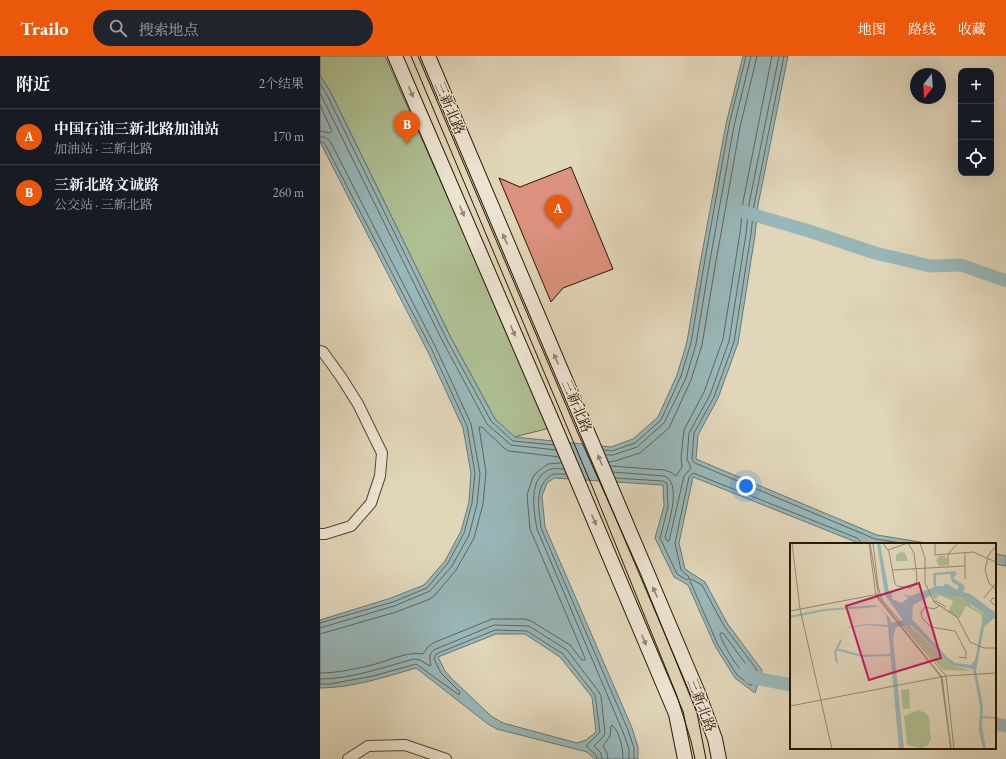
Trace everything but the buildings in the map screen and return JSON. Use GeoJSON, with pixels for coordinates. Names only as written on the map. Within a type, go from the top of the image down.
{"type":"FeatureCollection","features":[{"type":"Feature","properties":{"kind":"main road","name":"三新北路"},"geometry":{"type":"LineString","coordinates":[[395,56],[676,714],[685,759]]}},
{"type":"Feature","properties":{"kind":"main road","name":"三新北路"},"geometry":{"type":"LineString","coordinates":[[428,56],[612,487],[698,693],[713,733],[719,759]]}},
{"type":"Feature","properties":{"kind":"street"},"geometry":{"type":"LineString","coordinates":[[320,351],[323,352],[341,377],[358,404],[382,453],[380,476],[371,503],[351,526],[325,534],[320,534]]}},
{"type":"Feature","properties":{"kind":"street"},"geometry":{"type":"LineString","coordinates":[[348,759],[368,746],[405,745],[446,759]]}},
{"type":"Feature","properties":{"kind":"green space"},"geometry":{"type":"Polygon","coordinates":[[[320,56],[385,56],[550,428],[514,437],[495,419],[450,336],[331,93],[320,75],[320,56]]]}},
{"type":"Feature","properties":{"kind":"water"},"geometry":{"type":"Polygon","coordinates":[[[743,56],[788,56],[758,205],[755,235],[738,343],[718,398],[698,435],[696,459],[877,535],[926,543],[858,543],[693,477],[679,543],[685,569],[705,582],[727,623],[762,670],[755,693],[735,678],[715,646],[688,585],[674,577],[655,538],[664,506],[663,485],[554,478],[547,483],[542,496],[545,527],[632,728],[638,747],[638,759],[595,759],[587,752],[497,729],[488,724],[416,668],[356,684],[332,688],[320,688],[320,620],[391,598],[424,585],[445,561],[461,531],[469,502],[471,473],[463,428],[428,352],[320,142],[320,75],[331,93],[450,336],[495,419],[515,437],[611,447],[633,439],[658,417],[677,375],[687,342],[726,124],[743,56]],[[496,634],[438,657],[445,671],[452,679],[491,716],[503,723],[577,743],[586,740],[596,732],[592,697],[560,657],[525,634],[496,634]]]}},
{"type":"Feature","properties":{"kind":"water"},"geometry":{"type":"Polygon","coordinates":[[[996,554],[1006,556],[1006,566],[996,564],[996,554]]]}},
{"type":"Feature","properties":{"kind":"waterway"},"geometry":{"type":"LineString","coordinates":[[741,211],[809,231],[875,253],[930,266],[961,265],[1006,281]]}},
{"type":"Feature","properties":{"kind":"waterway"},"geometry":{"type":"LineString","coordinates":[[746,670],[750,677],[790,685]]}},
{"type":"Feature","properties":{"kind":"waterway"},"geometry":{"type":"LineString","coordinates":[[996,724],[1006,726]]}},
{"type":"Feature","properties":{"kind":"tram line"},"geometry":{"type":"LineString","coordinates":[[411,56],[592,486],[677,696],[695,759]]}},
{"type":"Feature","properties":{"kind":"tram line"},"geometry":{"type":"LineString","coordinates":[[418,56],[577,431],[641,575],[697,713],[706,759]]}},
{"type":"Feature","properties":{"kind":"place","name":"三新北路文诚路"},"geometry":{"type":"Point","coordinates":[407,144]}},
{"type":"Feature","properties":{"kind":"place","name":"中国石油三新北路加油站"},"geometry":{"type":"Point","coordinates":[558,228]}}]}
